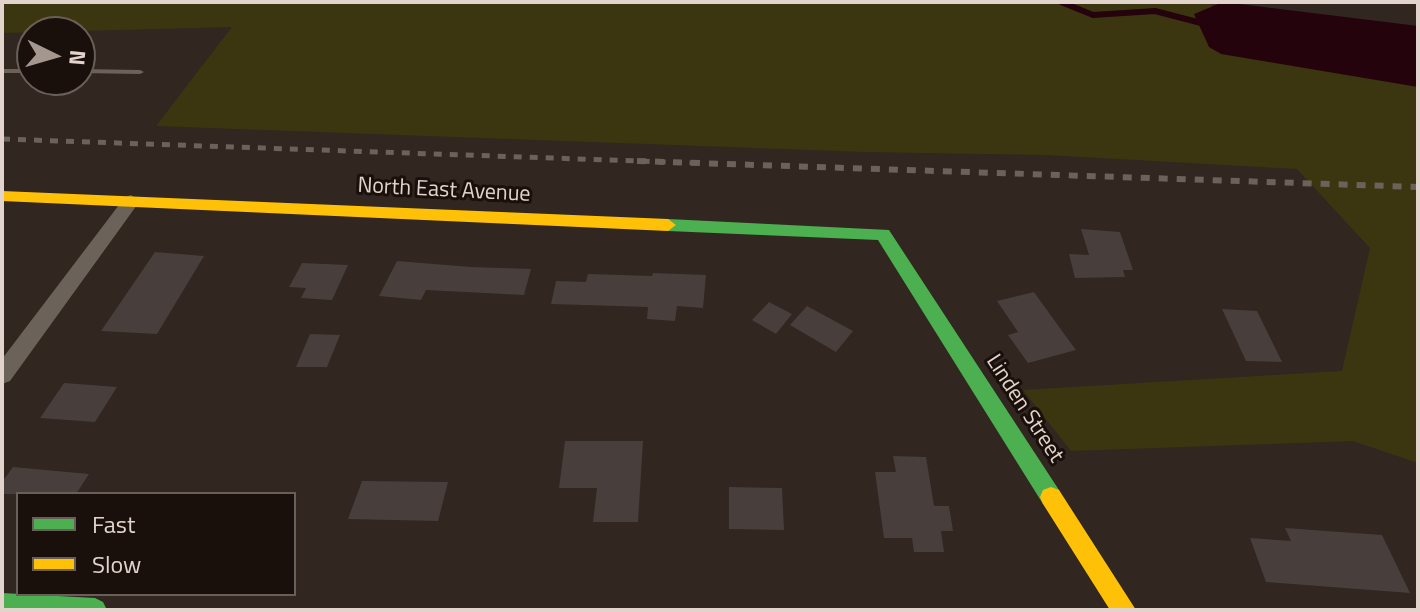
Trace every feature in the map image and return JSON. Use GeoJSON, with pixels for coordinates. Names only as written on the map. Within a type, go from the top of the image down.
{"type":"FeatureCollection","features":[{"type":"Feature","properties":{"kind":"street","name":"North East Avenue"},"geometry":{"type":"LineString","coordinates":[[2,196],[883,234]]}},
{"type":"Feature","properties":{"kind":"street"},"geometry":{"type":"LineString","coordinates":[[2,375],[131,201]]}},
{"type":"Feature","properties":{"kind":"street","name":"Linden Street"},"geometry":{"type":"LineString","coordinates":[[883,234],[1124,610]]}},
{"type":"Feature","properties":{"kind":"street"},"geometry":{"type":"LineString","coordinates":[[2,605],[95,610]]}},
{"type":"Feature","properties":{"kind":"lane"},"geometry":{"type":"LineString","coordinates":[[96,71],[140,72]]}},
{"type":"Feature","properties":{"kind":"shaded area"},"geometry":{"type":"Polygon","coordinates":[[[2,2],[1210,2],[1215,18],[1418,66],[1418,463],[1353,441],[1071,451],[1023,390],[1342,371],[1370,248],[1297,169],[1047,155],[865,152],[156,126],[232,27],[96,31],[96,16],[16,16],[16,33],[2,33],[2,2]]]}},
{"type":"Feature","properties":{"kind":"shaded area"},"geometry":{"type":"Polygon","coordinates":[[[1223,2],[1418,26],[1418,87],[1221,54],[1209,47],[1194,14],[1223,2]]]}},
{"type":"Feature","properties":{"kind":"building"},"geometry":{"type":"Polygon","coordinates":[[[1081,229],[1120,232],[1133,270],[1123,270],[1125,277],[1075,278],[1069,254],[1089,255],[1081,229]]]}},
{"type":"Feature","properties":{"kind":"building"},"geometry":{"type":"Polygon","coordinates":[[[155,252],[204,256],[157,334],[101,331],[155,252]]]}},
{"type":"Feature","properties":{"kind":"building"},"geometry":{"type":"Polygon","coordinates":[[[397,261],[531,269],[524,295],[426,290],[421,300],[379,296],[397,261]]]}},
{"type":"Feature","properties":{"kind":"building"},"geometry":{"type":"Polygon","coordinates":[[[302,263],[348,265],[332,300],[301,298],[306,288],[289,287],[302,263]]]}},
{"type":"Feature","properties":{"kind":"building"},"geometry":{"type":"Polygon","coordinates":[[[653,273],[706,275],[703,308],[677,306],[675,321],[647,319],[648,307],[551,304],[556,281],[586,282],[588,274],[652,276],[653,273]]]}},
{"type":"Feature","properties":{"kind":"building"},"geometry":{"type":"Polygon","coordinates":[[[1034,292],[1076,350],[1028,363],[1008,335],[1018,332],[997,301],[1034,292]]]}},
{"type":"Feature","properties":{"kind":"building"},"geometry":{"type":"Polygon","coordinates":[[[769,302],[792,314],[776,334],[752,320],[769,302]]]}},
{"type":"Feature","properties":{"kind":"building"},"geometry":{"type":"Polygon","coordinates":[[[807,306],[853,331],[836,352],[790,325],[807,306]]]}},
{"type":"Feature","properties":{"kind":"building"},"geometry":{"type":"Polygon","coordinates":[[[1222,309],[1257,311],[1282,362],[1246,361],[1222,309]]]}},
{"type":"Feature","properties":{"kind":"building"},"geometry":{"type":"Polygon","coordinates":[[[310,334],[340,335],[327,367],[296,367],[310,334]]]}},
{"type":"Feature","properties":{"kind":"building"},"geometry":{"type":"Polygon","coordinates":[[[64,383],[117,387],[95,422],[40,418],[64,383]]]}},
{"type":"Feature","properties":{"kind":"building"},"geometry":{"type":"Polygon","coordinates":[[[565,441],[643,441],[638,522],[593,522],[597,488],[559,488],[565,441]]]}},
{"type":"Feature","properties":{"kind":"building"},"geometry":{"type":"Polygon","coordinates":[[[893,456],[926,457],[934,506],[949,506],[953,531],[941,531],[944,552],[914,552],[912,538],[884,538],[875,472],[896,472],[893,456]]]}},
{"type":"Feature","properties":{"kind":"building"},"geometry":{"type":"Polygon","coordinates":[[[13,467],[89,474],[77,492],[2,494],[2,482],[13,467]]]}},
{"type":"Feature","properties":{"kind":"building"},"geometry":{"type":"Polygon","coordinates":[[[362,481],[448,482],[438,521],[348,519],[362,481]]]}},
{"type":"Feature","properties":{"kind":"building"},"geometry":{"type":"Polygon","coordinates":[[[729,487],[782,488],[784,530],[729,529],[729,487]]]}},
{"type":"Feature","properties":{"kind":"building"},"geometry":{"type":"Polygon","coordinates":[[[1285,528],[1382,535],[1410,593],[1266,582],[1250,538],[1291,541],[1285,528]]]}},
{"type":"Feature","properties":{"kind":"waterway"},"geometry":{"type":"LineString","coordinates":[[1061,2],[1093,15],[1155,11],[1205,24]]}},
{"type":"Feature","properties":{"kind":"railway"},"geometry":{"type":"LineString","coordinates":[[2,139],[668,162]]}},
{"type":"Feature","properties":{"kind":"railway"},"geometry":{"type":"LineString","coordinates":[[637,161],[668,162]]}},
{"type":"Feature","properties":{"kind":"railway"},"geometry":{"type":"LineString","coordinates":[[668,162],[1418,187]]}},
{"type":"Feature","properties":{"kind":"railway"},"geometry":{"type":"LineString","coordinates":[[668,162],[696,163]]}},
{"type":"Feature","properties":{"kind":"traffic: fast"},"geometry":{"type":"LineString","coordinates":[[668,225],[883,234],[1051,497]]}},
{"type":"Feature","properties":{"kind":"traffic: fast"},"geometry":{"type":"LineString","coordinates":[[2,605],[95,610]]}},
{"type":"Feature","properties":{"kind":"traffic: slow"},"geometry":{"type":"LineString","coordinates":[[2,196],[668,225]]}},
{"type":"Feature","properties":{"kind":"traffic: slow"},"geometry":{"type":"LineString","coordinates":[[1051,497],[1124,610]]}}]}
